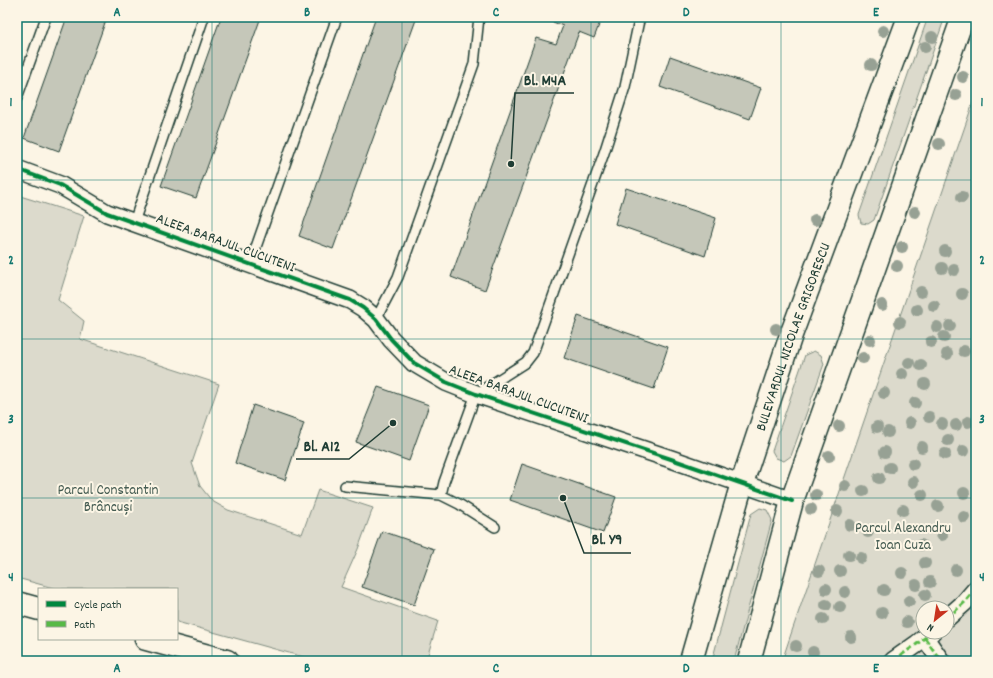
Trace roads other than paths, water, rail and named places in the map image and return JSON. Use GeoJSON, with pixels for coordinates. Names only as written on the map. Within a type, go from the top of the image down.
{"type":"FeatureCollection","features":[{"type":"Feature","properties":{"kind":"main road","name":"BULEVARDUL NICOLAE GRIGORESCU"},"geometry":{"type":"LineString","coordinates":[[691,661],[742,483],[791,335],[909,17]]}},
{"type":"Feature","properties":{"kind":"main road"},"geometry":{"type":"LineString","coordinates":[[748,661],[792,501],[963,17]]}},
{"type":"Feature","properties":{"kind":"main road"},"geometry":{"type":"LineString","coordinates":[[17,603],[38,609]]}},
{"type":"Feature","properties":{"kind":"main road"},"geometry":{"type":"LineString","coordinates":[[150,640],[227,661]]}},
{"type":"Feature","properties":{"kind":"street","name":"ALEEA BARAJUL CUCUTENI"},"geometry":{"type":"LineString","coordinates":[[17,169],[48,180],[95,207],[350,300],[363,308],[376,320],[414,363],[446,382],[476,394],[792,501]]}},
{"type":"Feature","properties":{"kind":"street"},"geometry":{"type":"LineString","coordinates":[[955,611],[976,589]]}},
{"type":"Feature","properties":{"kind":"street"},"geometry":{"type":"LineString","coordinates":[[893,661],[921,640]]}},
{"type":"Feature","properties":{"kind":"street"},"geometry":{"type":"LineString","coordinates":[[930,640],[941,661]]}},
{"type":"Feature","properties":{"kind":"lane"},"geometry":{"type":"LineString","coordinates":[[17,98],[46,17]]}},
{"type":"Feature","properties":{"kind":"lane"},"geometry":{"type":"LineString","coordinates":[[134,222],[204,17]]}},
{"type":"Feature","properties":{"kind":"lane"},"geometry":{"type":"LineString","coordinates":[[250,264],[338,17]]}},
{"type":"Feature","properties":{"kind":"lane"},"geometry":{"type":"LineString","coordinates":[[376,320],[398,277],[474,64],[479,17]]}},
{"type":"Feature","properties":{"kind":"lane"},"geometry":{"type":"LineString","coordinates":[[441,496],[444,482],[476,394],[526,362],[533,353],[604,153],[625,87],[640,17]]}},
{"type":"Feature","properties":{"kind":"lane"},"geometry":{"type":"LineString","coordinates":[[345,486],[441,496],[459,504],[495,527]]}},
{"type":"Feature","properties":{"kind":"place","name":"Bl. M4A"},"geometry":{"type":"Point","coordinates":[511,164]}},
{"type":"Feature","properties":{"kind":"place","name":"Bl. A12"},"geometry":{"type":"Point","coordinates":[393,423]}},
{"type":"Feature","properties":{"kind":"place","name":"Bl. Y9"},"geometry":{"type":"Point","coordinates":[563,498]}},
{"type":"Feature","properties":{"kind":"park label","name":"Parcul Constantin Brâncuși"},"geometry":{"type":"Point","coordinates":[108,498]}},
{"type":"Feature","properties":{"kind":"park label","name":"Parcul Alexandru Ioan Cuza"},"geometry":{"type":"Point","coordinates":[903,536]}}]}
